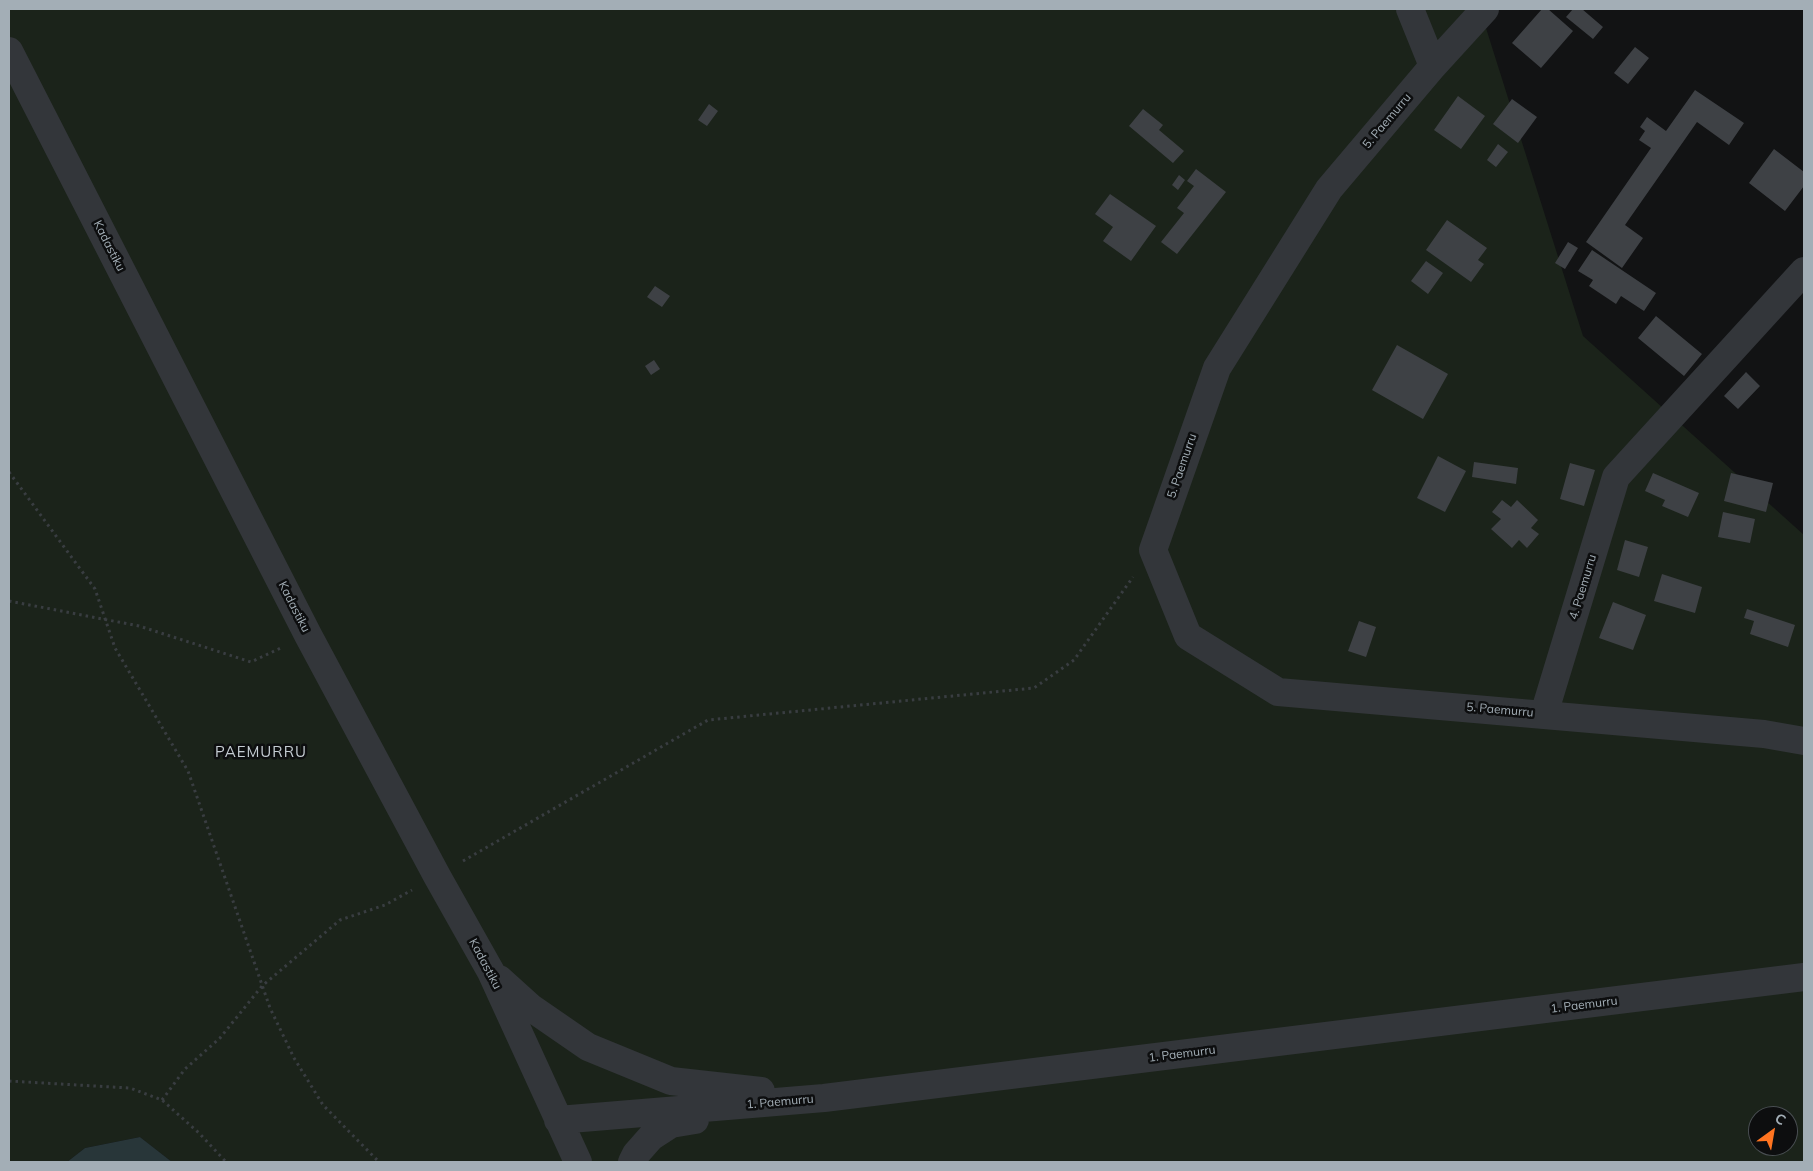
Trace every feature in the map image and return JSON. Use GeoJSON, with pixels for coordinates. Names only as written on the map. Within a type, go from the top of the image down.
{"type":"FeatureCollection","features":[{"type":"Feature","properties":{"kind":"street"},"geometry":{"type":"LineString","coordinates":[[1410,9],[1433,66]]}},
{"type":"Feature","properties":{"kind":"street","name":"5. Paemurru"},"geometry":{"type":"LineString","coordinates":[[1485,9],[1433,66],[1329,188],[1217,368],[1153,550],[1188,636],[1278,692],[1544,714]]}},
{"type":"Feature","properties":{"kind":"street","name":"Kadastiku"},"geometry":{"type":"LineString","coordinates":[[9,51],[308,636],[437,876],[491,972],[578,1162]]}},
{"type":"Feature","properties":{"kind":"street","name":"4. Paemurru"},"geometry":{"type":"LineString","coordinates":[[1544,714],[1616,477],[1804,271]]}},
{"type":"Feature","properties":{"kind":"street"},"geometry":{"type":"LineString","coordinates":[[1544,714],[1764,734],[1804,741]]}},
{"type":"Feature","properties":{"kind":"street"},"geometry":{"type":"LineString","coordinates":[[491,972],[530,1007],[588,1047],[671,1081],[824,1098]]}},
{"type":"Feature","properties":{"kind":"street","name":"1. Paemurru"},"geometry":{"type":"LineString","coordinates":[[558,1120],[824,1098],[1804,978]]}},
{"type":"Feature","properties":{"kind":"street"},"geometry":{"type":"LineString","coordinates":[[632,1162],[650,1137],[671,1124],[824,1098]]}},
{"type":"Feature","properties":{"kind":"path"},"geometry":{"type":"LineString","coordinates":[[9,472],[95,589],[114,648],[188,771],[270,1008],[294,1058],[323,1105],[379,1162]]}},
{"type":"Feature","properties":{"kind":"path"},"geometry":{"type":"LineString","coordinates":[[162,1100],[186,1069],[220,1038],[262,986],[340,920],[385,905],[708,720],[1034,688],[1074,660],[1153,550]]}},
{"type":"Feature","properties":{"kind":"path"},"geometry":{"type":"LineString","coordinates":[[9,601],[139,626],[251,662],[308,636]]}},
{"type":"Feature","properties":{"kind":"path"},"geometry":{"type":"LineString","coordinates":[[9,1081],[130,1088],[162,1100],[199,1133],[226,1162]]}},
{"type":"Feature","properties":{"kind":"shaded area"},"geometry":{"type":"Polygon","coordinates":[[[9,9],[1480,9],[1583,336],[1804,535],[1804,1162],[172,1162],[140,1137],[85,1148],[67,1162],[9,1162],[9,9]]]}},
{"type":"Feature","properties":{"kind":"shaded area"},"geometry":{"type":"Polygon","coordinates":[[[140,1137],[172,1162],[67,1162],[85,1148],[140,1137]]]}},
{"type":"Feature","properties":{"kind":"building"},"geometry":{"type":"Polygon","coordinates":[[[1542,9],[1548,9],[1573,31],[1541,68],[1512,43],[1542,9]]]}},
{"type":"Feature","properties":{"kind":"building"},"geometry":{"type":"Polygon","coordinates":[[[1573,9],[1582,9],[1603,27],[1593,39],[1566,17],[1573,9]]]}},
{"type":"Feature","properties":{"kind":"building"},"geometry":{"type":"Polygon","coordinates":[[[1635,47],[1649,58],[1628,84],[1614,73],[1635,47]]]}},
{"type":"Feature","properties":{"kind":"building"},"geometry":{"type":"Polygon","coordinates":[[[1695,90],[1744,123],[1729,145],[1697,122],[1625,225],[1643,238],[1622,268],[1586,242],[1651,148],[1639,140],[1645,131],[1640,127],[1647,117],[1666,131],[1695,90]]]}},
{"type":"Feature","properties":{"kind":"building"},"geometry":{"type":"Polygon","coordinates":[[[1458,96],[1485,116],[1461,149],[1434,130],[1458,96]]]}},
{"type":"Feature","properties":{"kind":"building"},"geometry":{"type":"Polygon","coordinates":[[[1512,99],[1537,117],[1518,143],[1493,124],[1512,99]]]}},
{"type":"Feature","properties":{"kind":"building"},"geometry":{"type":"Polygon","coordinates":[[[709,104],[718,111],[707,126],[698,120],[709,104]]]}},
{"type":"Feature","properties":{"kind":"building"},"geometry":{"type":"Polygon","coordinates":[[[1143,109],[1163,125],[1159,130],[1184,151],[1173,163],[1129,126],[1143,109]]]}},
{"type":"Feature","properties":{"kind":"building"},"geometry":{"type":"Polygon","coordinates":[[[1498,144],[1508,152],[1496,167],[1487,160],[1498,144]]]}},
{"type":"Feature","properties":{"kind":"building"},"geometry":{"type":"Polygon","coordinates":[[[1774,149],[1804,172],[1804,186],[1785,211],[1749,183],[1774,149]]]}},
{"type":"Feature","properties":{"kind":"building"},"geometry":{"type":"Polygon","coordinates":[[[1196,169],[1226,192],[1177,254],[1161,242],[1184,213],[1177,208],[1194,186],[1187,181],[1196,169]]]}},
{"type":"Feature","properties":{"kind":"building"},"geometry":{"type":"Polygon","coordinates":[[[1179,175],[1185,180],[1178,190],[1172,185],[1179,175]]]}},
{"type":"Feature","properties":{"kind":"building"},"geometry":{"type":"Polygon","coordinates":[[[1110,194],[1156,226],[1131,261],[1103,241],[1113,227],[1095,214],[1110,194]]]}},
{"type":"Feature","properties":{"kind":"building"},"geometry":{"type":"Polygon","coordinates":[[[1447,220],[1487,248],[1478,260],[1484,264],[1471,282],[1426,250],[1447,220]]]}},
{"type":"Feature","properties":{"kind":"building"},"geometry":{"type":"Polygon","coordinates":[[[1568,242],[1578,248],[1565,269],[1555,263],[1568,242]]]}},
{"type":"Feature","properties":{"kind":"building"},"geometry":{"type":"Polygon","coordinates":[[[1592,250],[1656,293],[1644,311],[1621,296],[1616,304],[1589,286],[1593,280],[1578,271],[1592,250]]]}},
{"type":"Feature","properties":{"kind":"building"},"geometry":{"type":"Polygon","coordinates":[[[1426,261],[1443,273],[1428,294],[1411,281],[1426,261]]]}},
{"type":"Feature","properties":{"kind":"building"},"geometry":{"type":"Polygon","coordinates":[[[655,286],[670,296],[662,307],[647,297],[655,286]]]}},
{"type":"Feature","properties":{"kind":"building"},"geometry":{"type":"Polygon","coordinates":[[[1656,316],[1702,354],[1684,376],[1638,338],[1656,316]]]}},
{"type":"Feature","properties":{"kind":"building"},"geometry":{"type":"Polygon","coordinates":[[[1397,345],[1448,374],[1423,419],[1372,390],[1397,345]]]}},
{"type":"Feature","properties":{"kind":"building"},"geometry":{"type":"Polygon","coordinates":[[[654,360],[660,369],[651,375],[645,366],[654,360]]]}},
{"type":"Feature","properties":{"kind":"building"},"geometry":{"type":"Polygon","coordinates":[[[1746,372],[1760,386],[1738,409],[1724,396],[1746,372]]]}},
{"type":"Feature","properties":{"kind":"building"},"geometry":{"type":"Polygon","coordinates":[[[1438,456],[1466,471],[1445,512],[1417,498],[1438,456]]]}},
{"type":"Feature","properties":{"kind":"building"},"geometry":{"type":"Polygon","coordinates":[[[1474,462],[1518,468],[1516,484],[1472,477],[1474,462]]]}},
{"type":"Feature","properties":{"kind":"building"},"geometry":{"type":"Polygon","coordinates":[[[1570,463],[1595,470],[1584,506],[1560,499],[1570,463]]]}},
{"type":"Feature","properties":{"kind":"building"},"geometry":{"type":"Polygon","coordinates":[[[1653,473],[1699,493],[1688,517],[1662,506],[1665,500],[1645,491],[1653,473]]]}},
{"type":"Feature","properties":{"kind":"building"},"geometry":{"type":"Polygon","coordinates":[[[1731,473],[1773,483],[1766,512],[1724,501],[1731,473]]]}},
{"type":"Feature","properties":{"kind":"building"},"geometry":{"type":"Polygon","coordinates":[[[1502,500],[1511,507],[1517,500],[1538,520],[1531,528],[1539,534],[1527,548],[1519,540],[1512,548],[1491,529],[1501,519],[1492,512],[1502,500]]]}},
{"type":"Feature","properties":{"kind":"building"},"geometry":{"type":"Polygon","coordinates":[[[1723,512],[1755,519],[1750,543],[1718,537],[1723,512]]]}},
{"type":"Feature","properties":{"kind":"building"},"geometry":{"type":"Polygon","coordinates":[[[1625,540],[1648,547],[1639,577],[1617,570],[1625,540]]]}},
{"type":"Feature","properties":{"kind":"building"},"geometry":{"type":"Polygon","coordinates":[[[1662,574],[1702,587],[1695,613],[1654,601],[1662,574]]]}},
{"type":"Feature","properties":{"kind":"building"},"geometry":{"type":"Polygon","coordinates":[[[1613,602],[1646,615],[1633,650],[1599,638],[1613,602]]]}},
{"type":"Feature","properties":{"kind":"building"},"geometry":{"type":"Polygon","coordinates":[[[1747,609],[1795,625],[1788,647],[1750,634],[1754,621],[1744,618],[1747,609]]]}},
{"type":"Feature","properties":{"kind":"building"},"geometry":{"type":"Polygon","coordinates":[[[1359,621],[1376,627],[1366,657],[1348,651],[1359,621]]]}},
{"type":"Feature","properties":{"kind":"district","name":"PAEMURRU"},"geometry":{"type":"Point","coordinates":[261,752]}}]}
